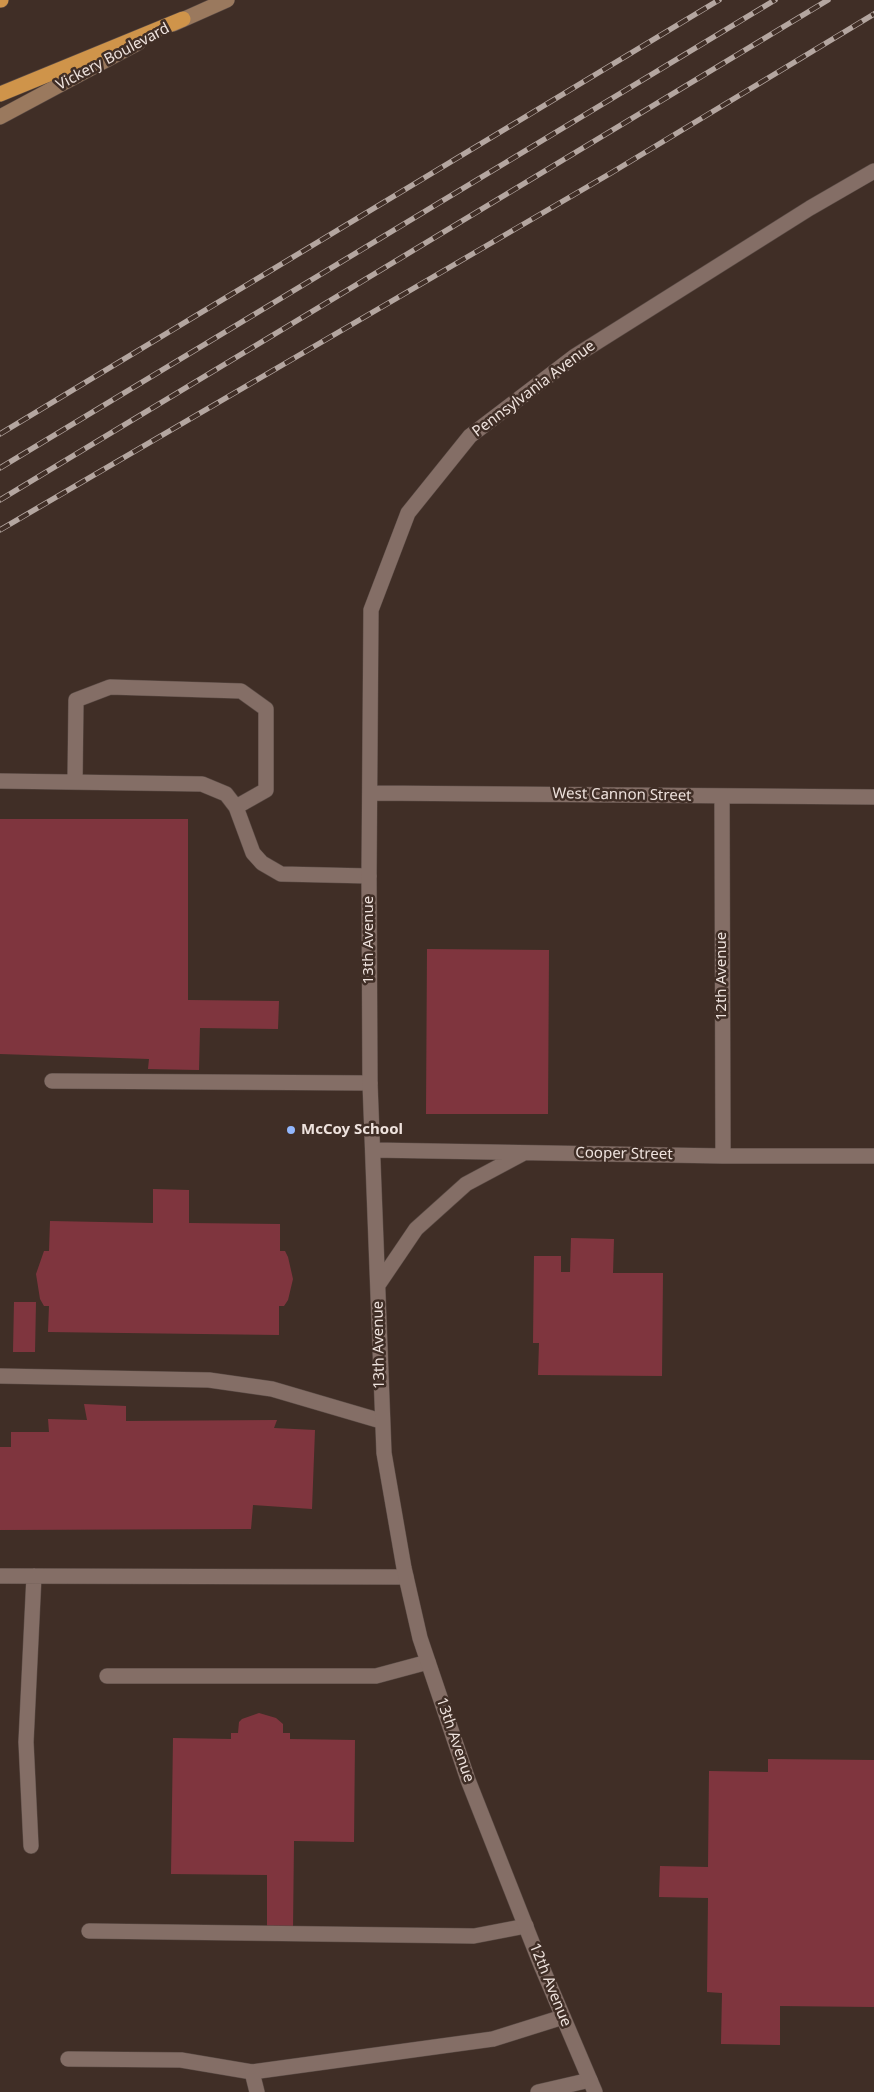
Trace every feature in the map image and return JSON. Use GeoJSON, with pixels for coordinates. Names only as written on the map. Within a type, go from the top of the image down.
{"type":"FeatureCollection","features":[{"type":"Feature","properties":{"kind":"highway"},"geometry":{"type":"LineString","coordinates":[[0,94],[183,19]]}},
{"type":"Feature","properties":{"kind":"main road","name":"Vickery Boulevard"},"geometry":{"type":"LineString","coordinates":[[0,117],[183,19],[227,0]]}},
{"type":"Feature","properties":{"kind":"street","name":"Pennsylvania Avenue"},"geometry":{"type":"LineString","coordinates":[[371,792],[371,610],[408,513],[470,436],[575,356],[810,208],[874,171]]}},
{"type":"Feature","properties":{"kind":"street"},"geometry":{"type":"LineString","coordinates":[[75,782],[76,700],[110,687],[241,691],[266,709],[266,790],[236,807]]}},
{"type":"Feature","properties":{"kind":"street"},"geometry":{"type":"LineString","coordinates":[[0,781],[202,784],[226,794],[236,807],[253,852],[262,863],[281,874],[368,876]]}},
{"type":"Feature","properties":{"kind":"street","name":"West Cannon Street"},"geometry":{"type":"LineString","coordinates":[[371,792],[874,796]]}},
{"type":"Feature","properties":{"kind":"street","name":"13th Avenue"},"geometry":{"type":"LineString","coordinates":[[371,792],[368,876],[370,1084],[381,1421],[384,1453],[406,1577],[420,1638],[468,1780],[507,1878]]}},
{"type":"Feature","properties":{"kind":"street","name":"12th Avenue"},"geometry":{"type":"LineString","coordinates":[[722,796],[723,1156]]}},
{"type":"Feature","properties":{"kind":"street"},"geometry":{"type":"LineString","coordinates":[[52,1081],[370,1084]]}},
{"type":"Feature","properties":{"kind":"street","name":"Cooper Street"},"geometry":{"type":"LineString","coordinates":[[373,1150],[723,1156],[874,1156]]}},
{"type":"Feature","properties":{"kind":"street"},"geometry":{"type":"LineString","coordinates":[[378,1285],[416,1229],[466,1184],[525,1152]]}},
{"type":"Feature","properties":{"kind":"street"},"geometry":{"type":"LineString","coordinates":[[0,1376],[208,1380],[272,1389],[381,1421]]}},
{"type":"Feature","properties":{"kind":"street"},"geometry":{"type":"LineString","coordinates":[[0,1576],[406,1577]]}},
{"type":"Feature","properties":{"kind":"street"},"geometry":{"type":"LineString","coordinates":[[31,1846],[26,1742],[34,1576]]}},
{"type":"Feature","properties":{"kind":"street"},"geometry":{"type":"LineString","coordinates":[[108,1676],[376,1676],[428,1662]]}},
{"type":"Feature","properties":{"kind":"street","name":"12th Avenue"},"geometry":{"type":"LineString","coordinates":[[507,1878],[592,2086]]}},
{"type":"Feature","properties":{"kind":"street"},"geometry":{"type":"LineString","coordinates":[[89,1931],[474,1936],[526,1926]]}},
{"type":"Feature","properties":{"kind":"street"},"geometry":{"type":"LineString","coordinates":[[68,2059],[181,2060],[252,2072],[494,2039],[563,2017]]}},
{"type":"Feature","properties":{"kind":"street"},"geometry":{"type":"LineString","coordinates":[[252,2072],[257,2092]]}},
{"type":"Feature","properties":{"kind":"street"},"geometry":{"type":"LineString","coordinates":[[538,2092],[592,2086]]}},
{"type":"Feature","properties":{"kind":"building"},"geometry":{"type":"Polygon","coordinates":[[[0,819],[188,819],[188,1000],[279,1001],[278,1029],[200,1028],[199,1070],[148,1069],[149,1059],[0,1054],[0,819]]]}},
{"type":"Feature","properties":{"kind":"building"},"geometry":{"type":"Polygon","coordinates":[[[427,949],[549,950],[548,1114],[426,1114],[427,949]]]}},
{"type":"Feature","properties":{"kind":"building"},"geometry":{"type":"Polygon","coordinates":[[[153,1189],[189,1190],[189,1223],[280,1224],[280,1251],[285,1251],[288,1257],[293,1279],[288,1300],[284,1306],[279,1306],[279,1335],[48,1332],[49,1306],[44,1306],[40,1299],[36,1274],[44,1251],[49,1251],[50,1221],[153,1223],[153,1189]]]}},
{"type":"Feature","properties":{"kind":"building"},"geometry":{"type":"Polygon","coordinates":[[[571,1238],[614,1239],[613,1273],[663,1273],[662,1376],[538,1375],[539,1343],[533,1343],[534,1256],[561,1256],[561,1272],[570,1272],[571,1238]]]}},
{"type":"Feature","properties":{"kind":"building"},"geometry":{"type":"Polygon","coordinates":[[[14,1302],[36,1302],[35,1352],[13,1352],[14,1302]]]}},
{"type":"Feature","properties":{"kind":"building"},"geometry":{"type":"Polygon","coordinates":[[[84,1404],[126,1406],[126,1421],[277,1420],[274,1428],[315,1430],[312,1509],[253,1505],[251,1529],[0,1530],[0,1447],[11,1447],[11,1432],[49,1432],[48,1419],[87,1420],[84,1404]]]}},
{"type":"Feature","properties":{"kind":"building"},"geometry":{"type":"Polygon","coordinates":[[[259,1713],[276,1718],[283,1724],[283,1733],[290,1733],[290,1739],[355,1740],[354,1842],[294,1841],[293,1928],[267,1927],[267,1875],[171,1874],[173,1738],[231,1739],[231,1733],[238,1733],[239,1722],[242,1719],[259,1713]]]}},
{"type":"Feature","properties":{"kind":"building"},"geometry":{"type":"Polygon","coordinates":[[[768,1759],[874,1760],[874,2007],[780,2006],[780,2045],[721,2044],[722,1993],[707,1992],[708,1898],[659,1897],[660,1866],[708,1867],[709,1771],[768,1772],[768,1759]]]}},
{"type":"Feature","properties":{"kind":"railway"},"geometry":{"type":"LineString","coordinates":[[0,434],[719,0]]}},
{"type":"Feature","properties":{"kind":"railway"},"geometry":{"type":"LineString","coordinates":[[0,468],[775,0]]}},
{"type":"Feature","properties":{"kind":"railway"},"geometry":{"type":"LineString","coordinates":[[0,500],[828,0]]}},
{"type":"Feature","properties":{"kind":"railway"},"geometry":{"type":"LineString","coordinates":[[0,530],[611,173],[874,14]]}},
{"type":"Feature","properties":{"kind":"place","name":"McCoy School"},"geometry":{"type":"Point","coordinates":[291,1130]}}]}
